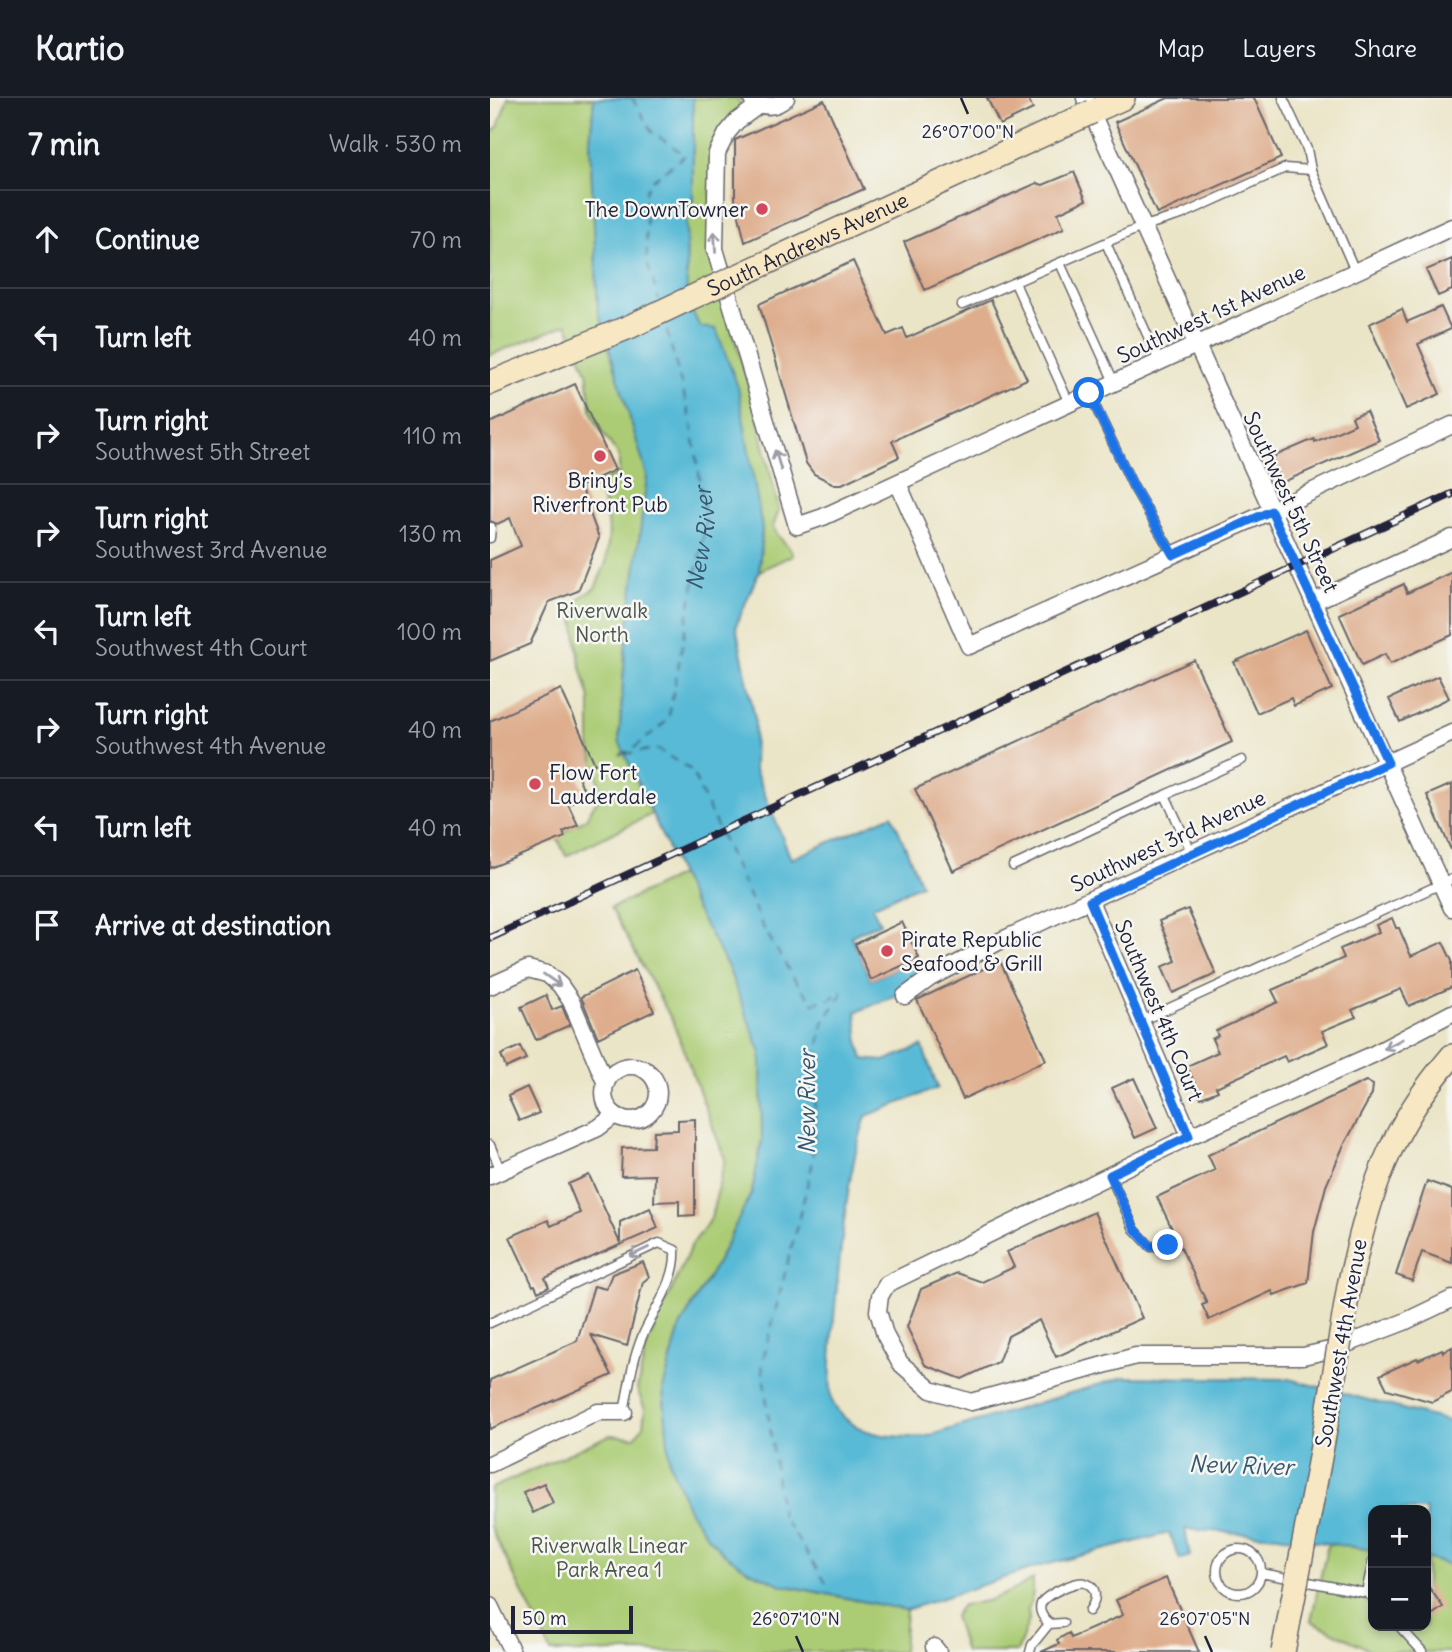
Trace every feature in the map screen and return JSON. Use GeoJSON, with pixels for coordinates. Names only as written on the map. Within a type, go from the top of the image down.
{"type":"FeatureCollection","features":[{"type":"Feature","properties":{"kind":"main road","name":"South Andrews Avenue"},"geometry":{"type":"LineString","coordinates":[[490,383],[629,327],[1089,105],[1123,98]]}},
{"type":"Feature","properties":{"kind":"main road","name":"Southwest 4th Avenue"},"geometry":{"type":"LineString","coordinates":[[1283,1652],[1349,1286],[1364,1218],[1382,1164],[1405,1118],[1452,1056]]}},
{"type":"Feature","properties":{"kind":"street"},"geometry":{"type":"LineString","coordinates":[[755,101],[772,106],[785,100]]}},
{"type":"Feature","properties":{"kind":"street","name":"Southwest 1st Avenue"},"geometry":{"type":"LineString","coordinates":[[755,101],[727,133],[717,153],[715,249],[797,526],[898,483],[1452,227]]}},
{"type":"Feature","properties":{"kind":"street","name":"Southwest 5th Street"},"geometry":{"type":"LineString","coordinates":[[1089,105],[1271,511],[1388,763],[1447,882],[1452,908]]}},
{"type":"Feature","properties":{"kind":"street"},"geometry":{"type":"LineString","coordinates":[[898,483],[969,646],[1271,511],[1452,425]]}},
{"type":"Feature","properties":{"kind":"street"},"geometry":{"type":"LineString","coordinates":[[1313,602],[1452,538]]}},
{"type":"Feature","properties":{"kind":"street","name":"Southwest 3rd Avenue"},"geometry":{"type":"LineString","coordinates":[[905,996],[930,978],[998,942],[1452,733]]}},
{"type":"Feature","properties":{"kind":"street","name":"Southwest 4th Court"},"geometry":{"type":"LineString","coordinates":[[1090,901],[1189,1136]]}},
{"type":"Feature","properties":{"kind":"street"},"geometry":{"type":"LineString","coordinates":[[490,986],[528,969],[547,974],[560,985],[571,1001],[606,1084],[606,1101],[615,1115],[632,1120],[648,1114],[657,1099],[655,1081],[643,1069],[634,1066],[617,1070],[606,1084]]}},
{"type":"Feature","properties":{"kind":"street"},"geometry":{"type":"LineString","coordinates":[[1452,1013],[1372,1055],[1189,1136],[887,1284],[880,1296],[878,1311],[885,1335],[900,1363],[931,1390],[971,1402],[1136,1356],[1303,1356],[1334,1349],[1452,1299]]}},
{"type":"Feature","properties":{"kind":"street"},"geometry":{"type":"LineString","coordinates":[[496,1173],[598,1128],[615,1115]]}},
{"type":"Feature","properties":{"kind":"street"},"geometry":{"type":"LineString","coordinates":[[490,1464],[598,1412],[624,1412]]}},
{"type":"Feature","properties":{"kind":"street"},"geometry":{"type":"LineString","coordinates":[[490,1606],[512,1652]]}},
{"type":"Feature","properties":{"kind":"lane"},"geometry":{"type":"LineString","coordinates":[[1283,98],[1307,149],[1311,170],[1355,271]]}},
{"type":"Feature","properties":{"kind":"lane"},"geometry":{"type":"LineString","coordinates":[[962,305],[1144,226],[1181,215],[1285,168],[1311,170]]}},
{"type":"Feature","properties":{"kind":"lane"},"geometry":{"type":"LineString","coordinates":[[1106,243],[1159,361]]}},
{"type":"Feature","properties":{"kind":"lane"},"geometry":{"type":"LineString","coordinates":[[1060,263],[1114,382]]}},
{"type":"Feature","properties":{"kind":"lane"},"geometry":{"type":"LineString","coordinates":[[1015,283],[1069,403]]}},
{"type":"Feature","properties":{"kind":"lane"},"geometry":{"type":"LineString","coordinates":[[1089,393],[1133,486],[1173,555]]}},
{"type":"Feature","properties":{"kind":"lane"},"geometry":{"type":"LineString","coordinates":[[490,538],[491,527]]}},
{"type":"Feature","properties":{"kind":"lane"},"geometry":{"type":"LineString","coordinates":[[1013,866],[1242,760]]}},
{"type":"Feature","properties":{"kind":"lane"},"geometry":{"type":"LineString","coordinates":[[1165,795],[1192,853]]}},
{"type":"Feature","properties":{"kind":"lane"},"geometry":{"type":"LineString","coordinates":[[1141,1021],[1447,882]]}},
{"type":"Feature","properties":{"kind":"lane"},"geometry":{"type":"LineString","coordinates":[[490,1145],[496,1173]]}},
{"type":"Feature","properties":{"kind":"lane"},"geometry":{"type":"LineString","coordinates":[[1110,1175],[1135,1229],[1151,1247],[1168,1245]]}},
{"type":"Feature","properties":{"kind":"lane"},"geometry":{"type":"LineString","coordinates":[[490,1323],[659,1243],[675,1250],[673,1275],[642,1338],[624,1412]]}},
{"type":"Feature","properties":{"kind":"lane"},"geometry":{"type":"LineString","coordinates":[[1236,1548],[1255,1556],[1261,1573],[1253,1588],[1240,1593],[1226,1590],[1216,1570],[1222,1556],[1236,1548]]}},
{"type":"Feature","properties":{"kind":"lane"},"geometry":{"type":"LineString","coordinates":[[1261,1573],[1368,1596]]}},
{"type":"Feature","properties":{"kind":"lane"},"geometry":{"type":"LineString","coordinates":[[1049,1624],[1041,1615],[1040,1604],[1046,1597],[1076,1583],[1084,1582],[1092,1586],[1096,1595],[1094,1605],[1089,1611]]}},
{"type":"Feature","properties":{"kind":"lane"},"geometry":{"type":"LineString","coordinates":[[1030,1652],[1032,1645],[1049,1624],[1063,1623]]}},
{"type":"Feature","properties":{"kind":"lane"},"geometry":{"type":"LineString","coordinates":[[1404,1631],[1422,1651]]}},
{"type":"Feature","properties":{"kind":"green space","name":"Riverwalk North"},"geometry":{"type":"Polygon","coordinates":[[[508,98],[594,98],[590,142],[598,310],[648,476],[625,652],[619,741],[652,814],[566,856],[557,837],[586,818],[596,802],[599,782],[590,747],[590,699],[580,663],[574,619],[580,598],[595,588],[606,563],[609,533],[604,503],[595,485],[619,473],[619,456],[597,425],[591,409],[587,372],[567,324],[490,355],[490,133],[498,127],[508,98]]]}},
{"type":"Feature","properties":{"kind":"green space"},"geometry":{"type":"Polygon","coordinates":[[[693,98],[737,98],[743,108],[729,117],[711,144],[711,260],[755,406],[779,510],[773,527],[793,555],[759,571],[762,528],[700,327],[687,301],[686,210],[693,202],[693,98]]]}},
{"type":"Feature","properties":{"kind":"green space","name":"Riverwalk Linear Park Area 1"},"geometry":{"type":"Polygon","coordinates":[[[680,875],[728,967],[761,1053],[762,1140],[752,1192],[719,1259],[680,1327],[663,1389],[670,1464],[782,1585],[906,1610],[903,1652],[551,1652],[490,1526],[490,1489],[610,1435],[635,1437],[643,1426],[645,1409],[637,1389],[647,1345],[691,1246],[711,1218],[725,1159],[673,1022],[611,908],[680,875]]]}},
{"type":"Feature","properties":{"kind":"green space"},"geometry":{"type":"Polygon","coordinates":[[[1328,1543],[1368,1549],[1368,1631],[1431,1631],[1431,1560],[1452,1566],[1452,1652],[1374,1652],[1311,1621],[1328,1543]]]}},
{"type":"Feature","properties":{"kind":"green space"},"geometry":{"type":"Polygon","coordinates":[[[1033,1579],[1029,1620],[1017,1652],[965,1652],[954,1616],[962,1605],[999,1596],[1033,1579]]]}},
{"type":"Feature","properties":{"kind":"water","name":"New River"},"geometry":{"type":"Polygon","coordinates":[[[594,98],[693,98],[693,202],[686,210],[687,301],[700,327],[716,329],[738,387],[762,528],[759,571],[736,626],[755,719],[754,768],[791,859],[892,815],[921,884],[872,907],[880,923],[851,936],[871,980],[914,960],[924,984],[856,1012],[863,1059],[884,1061],[922,1046],[938,1088],[866,1116],[852,1168],[842,1241],[832,1339],[833,1403],[841,1414],[861,1429],[898,1437],[924,1437],[1124,1377],[1289,1379],[1452,1422],[1452,1566],[1431,1560],[1431,1505],[1368,1505],[1368,1549],[1278,1536],[1185,1529],[1190,1556],[1180,1559],[1169,1533],[1037,1567],[906,1610],[782,1585],[748,1570],[723,1553],[689,1510],[670,1464],[663,1389],[680,1327],[719,1259],[752,1192],[762,1140],[761,1053],[728,967],[692,902],[619,741],[625,652],[647,476],[598,310],[590,142],[594,98]]]}},
{"type":"Feature","properties":{"kind":"building"},"geometry":{"type":"Polygon","coordinates":[[[987,98],[1028,98],[1033,109],[1000,125],[987,98]]]}},
{"type":"Feature","properties":{"kind":"building"},"geometry":{"type":"Polygon","coordinates":[[[1168,98],[1254,98],[1281,158],[1157,214],[1115,122],[1168,98]]]}},
{"type":"Feature","properties":{"kind":"building"},"geometry":{"type":"Polygon","coordinates":[[[824,100],[864,189],[745,242],[735,199],[735,140],[824,100]]]}},
{"type":"Feature","properties":{"kind":"building"},"geometry":{"type":"Polygon","coordinates":[[[1074,172],[1086,200],[1058,213],[1064,228],[925,290],[904,242],[1037,183],[1043,185],[1074,172]]]}},
{"type":"Feature","properties":{"kind":"building"},"geometry":{"type":"Polygon","coordinates":[[[1452,259],[1452,290],[1438,296],[1426,270],[1452,259]]]}},
{"type":"Feature","properties":{"kind":"building"},"geometry":{"type":"Polygon","coordinates":[[[853,261],[887,335],[903,328],[907,338],[991,300],[1027,379],[892,441],[899,457],[842,484],[834,484],[814,474],[806,463],[759,304],[853,261]]]}},
{"type":"Feature","properties":{"kind":"building"},"geometry":{"type":"Polygon","coordinates":[[[1441,307],[1451,329],[1418,344],[1440,394],[1406,409],[1369,324],[1402,309],[1407,322],[1441,307]]]}},
{"type":"Feature","properties":{"kind":"building"},"geometry":{"type":"Polygon","coordinates":[[[575,384],[615,470],[580,486],[599,538],[578,591],[549,602],[530,644],[490,661],[490,560],[521,546],[510,518],[497,524],[490,521],[490,423],[575,384]]]}},
{"type":"Feature","properties":{"kind":"building"},"geometry":{"type":"Polygon","coordinates":[[[1366,411],[1379,440],[1281,483],[1270,458],[1355,424],[1352,417],[1366,411]]]}},
{"type":"Feature","properties":{"kind":"building"},"geometry":{"type":"Polygon","coordinates":[[[1452,572],[1452,635],[1390,664],[1385,654],[1362,665],[1339,614],[1404,584],[1407,593],[1452,572]]]}},
{"type":"Feature","properties":{"kind":"building"},"geometry":{"type":"Polygon","coordinates":[[[1306,630],[1332,689],[1294,706],[1291,698],[1257,713],[1234,662],[1306,630]]]}},
{"type":"Feature","properties":{"kind":"building"},"geometry":{"type":"Polygon","coordinates":[[[1194,660],[1232,742],[953,871],[915,789],[1194,660]]]}},
{"type":"Feature","properties":{"kind":"building"},"geometry":{"type":"Polygon","coordinates":[[[1438,676],[1449,698],[1400,722],[1389,699],[1438,676]]]}},
{"type":"Feature","properties":{"kind":"building","name":"Flow Fort Lauderdale"},"geometry":{"type":"Polygon","coordinates":[[[561,689],[595,764],[576,772],[586,795],[568,804],[578,825],[563,832],[565,837],[490,868],[490,721],[561,689]]]}},
{"type":"Feature","properties":{"kind":"building"},"geometry":{"type":"Polygon","coordinates":[[[1452,784],[1452,852],[1427,795],[1452,784]]]}},
{"type":"Feature","properties":{"kind":"building"},"geometry":{"type":"Polygon","coordinates":[[[1188,909],[1216,974],[1173,993],[1162,967],[1176,961],[1159,921],[1188,909]]]}},
{"type":"Feature","properties":{"kind":"building"},"geometry":{"type":"Polygon","coordinates":[[[1392,918],[1411,956],[1443,942],[1452,961],[1452,987],[1409,1006],[1401,989],[1352,1010],[1356,1017],[1322,1031],[1328,1044],[1287,1062],[1284,1056],[1216,1087],[1218,1091],[1201,1098],[1187,1066],[1218,1052],[1212,1039],[1218,1036],[1216,1031],[1278,1002],[1272,990],[1344,958],[1340,949],[1379,932],[1376,925],[1392,918]]]}},
{"type":"Feature","properties":{"kind":"building","name":"Pirate Republic Seafood & Grill"},"geometry":{"type":"Polygon","coordinates":[[[902,922],[919,958],[871,980],[855,944],[902,922]]]}},
{"type":"Feature","properties":{"kind":"building"},"geometry":{"type":"Polygon","coordinates":[[[1000,961],[1046,1060],[963,1099],[917,1000],[1000,961]]]}},
{"type":"Feature","properties":{"kind":"building"},"geometry":{"type":"Polygon","coordinates":[[[635,970],[654,1011],[598,1038],[581,997],[635,970]]]}},
{"type":"Feature","properties":{"kind":"building"},"geometry":{"type":"Polygon","coordinates":[[[546,995],[552,1010],[562,1006],[570,1025],[536,1040],[521,1007],[546,995]]]}},
{"type":"Feature","properties":{"kind":"building"},"geometry":{"type":"Polygon","coordinates":[[[520,1046],[526,1059],[506,1068],[501,1055],[520,1046]]]}},
{"type":"Feature","properties":{"kind":"building"},"geometry":{"type":"Polygon","coordinates":[[[1134,1078],[1157,1128],[1135,1138],[1112,1088],[1134,1078]]]}},
{"type":"Feature","properties":{"kind":"building"},"geometry":{"type":"Polygon","coordinates":[[[1366,1081],[1373,1085],[1372,1094],[1343,1147],[1326,1186],[1314,1232],[1308,1283],[1274,1295],[1272,1291],[1209,1320],[1202,1305],[1207,1303],[1157,1197],[1215,1170],[1208,1155],[1366,1081]]]}},
{"type":"Feature","properties":{"kind":"building"},"geometry":{"type":"Polygon","coordinates":[[[527,1087],[539,1113],[519,1121],[508,1096],[527,1087]]]}},
{"type":"Feature","properties":{"kind":"building"},"geometry":{"type":"Polygon","coordinates":[[[695,1119],[695,1215],[679,1216],[679,1201],[654,1202],[655,1175],[621,1176],[622,1148],[653,1147],[654,1131],[678,1130],[678,1120],[695,1119]]]}},
{"type":"Feature","properties":{"kind":"building"},"geometry":{"type":"Polygon","coordinates":[[[589,1175],[620,1243],[620,1222],[650,1208],[658,1228],[545,1278],[549,1287],[538,1292],[510,1237],[548,1220],[551,1226],[580,1213],[568,1184],[589,1175]]]}},
{"type":"Feature","properties":{"kind":"building"},"geometry":{"type":"Polygon","coordinates":[[[1427,1181],[1452,1190],[1452,1263],[1422,1252],[1412,1281],[1396,1275],[1427,1181]]]}},
{"type":"Feature","properties":{"kind":"building"},"geometry":{"type":"Polygon","coordinates":[[[1094,1212],[1142,1318],[1056,1357],[1039,1320],[1008,1336],[998,1362],[962,1379],[925,1365],[907,1327],[921,1289],[957,1273],[982,1282],[1014,1267],[1007,1252],[1094,1212]]]}},
{"type":"Feature","properties":{"kind":"building"},"geometry":{"type":"Polygon","coordinates":[[[643,1262],[649,1277],[643,1282],[627,1346],[591,1335],[612,1375],[490,1429],[490,1380],[577,1341],[594,1286],[606,1289],[612,1274],[643,1262]]]}},
{"type":"Feature","properties":{"kind":"building"},"geometry":{"type":"Polygon","coordinates":[[[1452,1347],[1452,1392],[1432,1402],[1387,1389],[1380,1375],[1417,1358],[1418,1360],[1452,1347]]]}},
{"type":"Feature","properties":{"kind":"building"},"geometry":{"type":"Polygon","coordinates":[[[544,1483],[553,1503],[533,1513],[523,1492],[544,1483]]]}},
{"type":"Feature","properties":{"kind":"building"},"geometry":{"type":"Polygon","coordinates":[[[1166,1578],[1199,1652],[1041,1652],[1059,1644],[1057,1640],[1069,1633],[1071,1638],[1123,1615],[1116,1600],[1166,1578]]]}},
{"type":"Feature","properties":{"kind":"building"},"geometry":{"type":"Polygon","coordinates":[[[1431,1590],[1443,1607],[1431,1615],[1431,1590]]]}},
{"type":"Feature","properties":{"kind":"ferry route"},"geometry":{"type":"LineString","coordinates":[[632,98],[652,132],[685,155],[651,181],[645,191],[647,262],[659,301]]}},
{"type":"Feature","properties":{"kind":"ferry route"},"geometry":{"type":"LineString","coordinates":[[620,755],[633,749],[668,720],[706,521],[692,425],[664,320]]}},
{"type":"Feature","properties":{"kind":"ferry route"},"geometry":{"type":"LineString","coordinates":[[624,754],[657,749],[691,770],[762,925],[792,976],[813,1003],[830,999],[842,990]]}},
{"type":"Feature","properties":{"kind":"ferry route"},"geometry":{"type":"LineString","coordinates":[[826,1583],[781,1514],[762,1364],[812,1166],[819,1045],[823,1023],[846,987]]}},
{"type":"Feature","properties":{"kind":"railway"},"geometry":{"type":"LineString","coordinates":[[490,938],[1452,494]]}},
{"type":"Feature","properties":{"kind":"place","name":"The DownTowner"},"geometry":{"type":"Point","coordinates":[762,209]}},
{"type":"Feature","properties":{"kind":"place","name":"Briny’s Riverfront Pub"},"geometry":{"type":"Point","coordinates":[600,456]}},
{"type":"Feature","properties":{"kind":"place","name":"Flow Fort Lauderdale"},"geometry":{"type":"Point","coordinates":[535,784]}},
{"type":"Feature","properties":{"kind":"place","name":"Pirate Republic Seafood & Grill"},"geometry":{"type":"Point","coordinates":[887,951]}},
{"type":"Feature","properties":{"kind":"route"},"geometry":{"type":"LineString","coordinates":[[1089,393],[1133,486],[1173,555],[1271,511],[1388,763],[1090,901],[1189,1136],[1110,1175],[1135,1229],[1151,1247],[1168,1245]]}}]}
